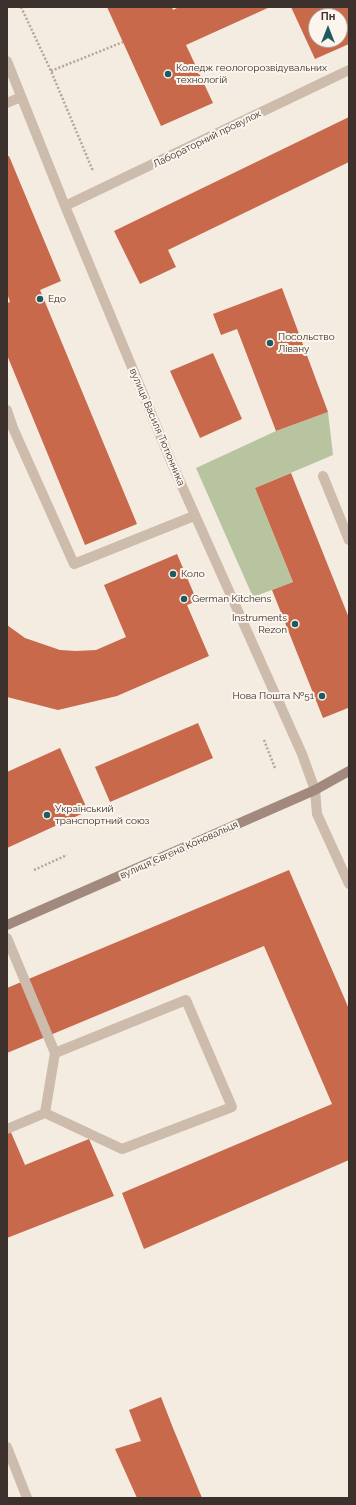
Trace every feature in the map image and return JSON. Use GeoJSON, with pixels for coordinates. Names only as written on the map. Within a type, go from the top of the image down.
{"type":"FeatureCollection","features":[{"type":"Feature","properties":{"kind":"main road","name":"вулиця Євгена Коновальця"},"geometry":{"type":"LineString","coordinates":[[7,925],[315,790],[349,771]]}},
{"type":"Feature","properties":{"kind":"street","name":"вулиця Василя Тютюнника"},"geometry":{"type":"LineString","coordinates":[[7,61],[65,206],[194,516],[302,754],[315,790],[317,814],[349,884]]}},
{"type":"Feature","properties":{"kind":"street","name":"Лабораторний провулок"},"geometry":{"type":"LineString","coordinates":[[65,206],[349,70]]}},
{"type":"Feature","properties":{"kind":"street"},"geometry":{"type":"LineString","coordinates":[[7,103],[21,97]]}},
{"type":"Feature","properties":{"kind":"street"},"geometry":{"type":"LineString","coordinates":[[7,410],[13,428],[74,564],[194,516]]}},
{"type":"Feature","properties":{"kind":"street"},"geometry":{"type":"LineString","coordinates":[[323,476],[349,540]]}},
{"type":"Feature","properties":{"kind":"street"},"geometry":{"type":"LineString","coordinates":[[7,938],[55,1053],[45,1113]]}},
{"type":"Feature","properties":{"kind":"street"},"geometry":{"type":"LineString","coordinates":[[7,1129],[45,1113],[122,1148],[232,1107],[186,1000],[55,1053]]}},
{"type":"Feature","properties":{"kind":"street"},"geometry":{"type":"LineString","coordinates":[[7,1447],[27,1498]]}},
{"type":"Feature","properties":{"kind":"path"},"geometry":{"type":"LineString","coordinates":[[21,7],[51,71],[92,171]]}},
{"type":"Feature","properties":{"kind":"path"},"geometry":{"type":"LineString","coordinates":[[51,71],[123,42]]}},
{"type":"Feature","properties":{"kind":"path"},"geometry":{"type":"LineString","coordinates":[[264,740],[275,768]]}},
{"type":"Feature","properties":{"kind":"path"},"geometry":{"type":"LineString","coordinates":[[34,870],[67,855]]}},
{"type":"Feature","properties":{"kind":"green space"},"geometry":{"type":"Polygon","coordinates":[[[328,412],[333,455],[255,488],[293,582],[253,597],[196,468],[276,431],[328,412]]]}},
{"type":"Feature","properties":{"kind":"building","name":"Коледж геологорозвідувальних технологій"},"geometry":{"type":"Polygon","coordinates":[[[107,7],[172,7],[173,10],[179,7],[270,7],[186,45],[213,103],[161,126],[107,7]]]}},
{"type":"Feature","properties":{"kind":"building"},"geometry":{"type":"Polygon","coordinates":[[[291,7],[349,7],[349,44],[348,8],[308,8],[308,44],[291,7]]]}},
{"type":"Feature","properties":{"kind":"building"},"geometry":{"type":"Polygon","coordinates":[[[310,48],[340,48],[315,59],[310,48]]]}},
{"type":"Feature","properties":{"kind":"building"},"geometry":{"type":"Polygon","coordinates":[[[349,117],[349,162],[168,250],[176,267],[140,284],[114,231],[349,117]]]}},
{"type":"Feature","properties":{"kind":"building"},"geometry":{"type":"Polygon","coordinates":[[[9,156],[61,281],[40,290],[137,524],[85,545],[7,355],[7,303],[10,302],[7,293],[7,157],[9,156]]]}},
{"type":"Feature","properties":{"kind":"building"},"geometry":{"type":"Polygon","coordinates":[[[282,288],[328,412],[276,431],[237,329],[221,335],[213,314],[282,288]]]}},
{"type":"Feature","properties":{"kind":"building"},"geometry":{"type":"Polygon","coordinates":[[[213,353],[242,419],[200,438],[170,371],[213,353]]]}},
{"type":"Feature","properties":{"kind":"building"},"geometry":{"type":"Polygon","coordinates":[[[291,473],[349,618],[349,712],[348,708],[323,718],[272,590],[293,582],[255,488],[291,473]]]}},
{"type":"Feature","properties":{"kind":"building"},"geometry":{"type":"Polygon","coordinates":[[[177,554],[197,601],[187,605],[209,656],[117,696],[58,710],[7,697],[7,625],[25,638],[60,650],[96,650],[126,637],[104,585],[177,554]]]}},
{"type":"Feature","properties":{"kind":"building"},"geometry":{"type":"Polygon","coordinates":[[[198,723],[213,758],[110,802],[95,767],[198,723]]]}},
{"type":"Feature","properties":{"kind":"building"},"geometry":{"type":"Polygon","coordinates":[[[60,748],[88,811],[7,848],[7,772],[60,748]]]}},
{"type":"Feature","properties":{"kind":"building"},"geometry":{"type":"Polygon","coordinates":[[[289,870],[349,1009],[349,1160],[144,1249],[122,1193],[332,1104],[264,946],[7,1053],[7,988],[289,870]]]}},
{"type":"Feature","properties":{"kind":"building"},"geometry":{"type":"Polygon","coordinates":[[[7,1123],[25,1165],[89,1139],[114,1196],[7,1238],[7,1123]]]}},
{"type":"Feature","properties":{"kind":"building"},"geometry":{"type":"Polygon","coordinates":[[[161,1397],[202,1498],[137,1498],[115,1449],[141,1441],[129,1410],[161,1397]]]}},
{"type":"Feature","properties":{"kind":"place","name":"Коледж геологорозвідувальних технологій"},"geometry":{"type":"Point","coordinates":[168,74]}},
{"type":"Feature","properties":{"kind":"place","name":"Едо"},"geometry":{"type":"Point","coordinates":[40,299]}},
{"type":"Feature","properties":{"kind":"place","name":"Посольство Лівану"},"geometry":{"type":"Point","coordinates":[270,343]}},
{"type":"Feature","properties":{"kind":"place","name":"Коло"},"geometry":{"type":"Point","coordinates":[173,574]}},
{"type":"Feature","properties":{"kind":"place","name":"German Kitchens"},"geometry":{"type":"Point","coordinates":[184,599]}},
{"type":"Feature","properties":{"kind":"place","name":"Instruments Rezon"},"geometry":{"type":"Point","coordinates":[295,624]}},
{"type":"Feature","properties":{"kind":"place","name":"Нова Пошта №51"},"geometry":{"type":"Point","coordinates":[322,696]}},
{"type":"Feature","properties":{"kind":"place","name":"Український транспортний союз"},"geometry":{"type":"Point","coordinates":[47,815]}}]}
